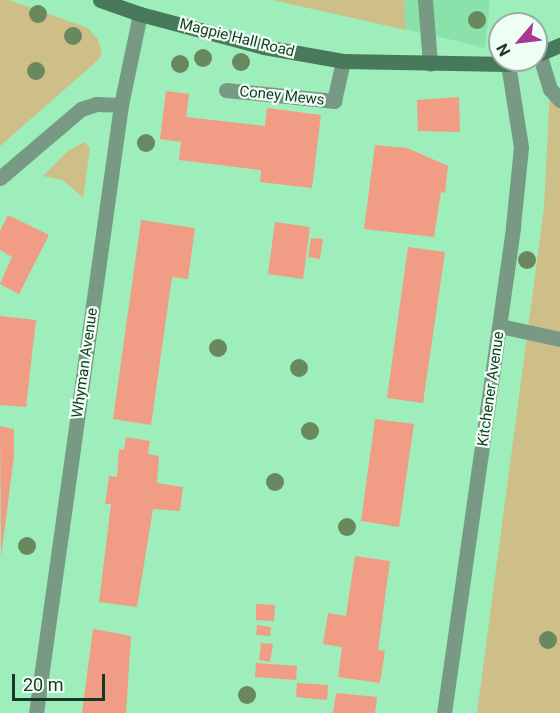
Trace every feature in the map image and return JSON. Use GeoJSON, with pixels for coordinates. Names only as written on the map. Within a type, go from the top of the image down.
{"type":"FeatureCollection","features":[{"type":"Feature","properties":{"kind":"street","name":"Magpie Hall Road"},"geometry":{"type":"LineString","coordinates":[[100,0],[140,14],[264,47],[343,61],[430,64],[488,63]]}},
{"type":"Feature","properties":{"kind":"street"},"geometry":{"type":"LineString","coordinates":[[425,0],[430,64]]}},
{"type":"Feature","properties":{"kind":"street","name":"Whyman Avenue"},"geometry":{"type":"LineString","coordinates":[[36,713],[121,105],[140,14]]}},
{"type":"Feature","properties":{"kind":"street","name":"Coney Mews"},"geometry":{"type":"LineString","coordinates":[[226,90],[334,101],[343,61]]}},
{"type":"Feature","properties":{"kind":"street","name":"Kitchener Avenue"},"geometry":{"type":"LineString","coordinates":[[444,713],[500,326],[521,147],[516,72]]}},
{"type":"Feature","properties":{"kind":"street"},"geometry":{"type":"LineString","coordinates":[[544,72],[550,89],[560,100]]}},
{"type":"Feature","properties":{"kind":"street"},"geometry":{"type":"LineString","coordinates":[[0,178],[81,109],[96,104],[121,105]]}},
{"type":"Feature","properties":{"kind":"street"},"geometry":{"type":"LineString","coordinates":[[500,326],[560,339]]}},
{"type":"Feature","properties":{"kind":"shaded area"},"geometry":{"type":"Polygon","coordinates":[[[0,0],[9,0],[88,28],[98,40],[102,54],[97,61],[0,146],[0,0]]]}},
{"type":"Feature","properties":{"kind":"shaded area"},"geometry":{"type":"Polygon","coordinates":[[[273,0],[490,0],[485,48],[273,0]]]}},
{"type":"Feature","properties":{"kind":"shaded area"},"geometry":{"type":"Polygon","coordinates":[[[273,0],[404,0],[406,30],[273,0]]]}},
{"type":"Feature","properties":{"kind":"shaded area"},"geometry":{"type":"Polygon","coordinates":[[[550,89],[560,100],[560,713],[477,713],[544,208],[550,89]]]}},
{"type":"Feature","properties":{"kind":"shaded area"},"geometry":{"type":"Polygon","coordinates":[[[84,142],[90,148],[83,198],[63,180],[43,176],[68,151],[84,142]]]}},
{"type":"Feature","properties":{"kind":"building"},"geometry":{"type":"Polygon","coordinates":[[[166,91],[189,94],[186,117],[265,126],[267,108],[321,115],[312,188],[260,182],[261,170],[179,160],[181,142],[160,139],[166,91]]]}},
{"type":"Feature","properties":{"kind":"building"},"geometry":{"type":"Polygon","coordinates":[[[459,97],[460,132],[418,131],[417,100],[459,97]]]}},
{"type":"Feature","properties":{"kind":"building"},"geometry":{"type":"Polygon","coordinates":[[[375,145],[407,148],[448,166],[445,193],[441,192],[434,237],[364,229],[375,145]]]}},
{"type":"Feature","properties":{"kind":"building"},"geometry":{"type":"Polygon","coordinates":[[[8,215],[49,235],[19,294],[0,284],[12,257],[0,250],[0,231],[8,215]]]}},
{"type":"Feature","properties":{"kind":"building"},"geometry":{"type":"Polygon","coordinates":[[[141,220],[195,228],[188,279],[172,277],[151,425],[113,419],[141,220]]]}},
{"type":"Feature","properties":{"kind":"building"},"geometry":{"type":"Polygon","coordinates":[[[275,222],[310,227],[303,279],[268,274],[275,222]]]}},
{"type":"Feature","properties":{"kind":"building"},"geometry":{"type":"Polygon","coordinates":[[[311,238],[323,239],[320,259],[308,257],[311,238]]]}},
{"type":"Feature","properties":{"kind":"building"},"geometry":{"type":"Polygon","coordinates":[[[408,247],[445,252],[423,403],[387,398],[408,247]]]}},
{"type":"Feature","properties":{"kind":"building"},"geometry":{"type":"Polygon","coordinates":[[[0,316],[36,320],[26,407],[0,405],[0,316]]]}},
{"type":"Feature","properties":{"kind":"building"},"geometry":{"type":"Polygon","coordinates":[[[375,419],[414,424],[399,527],[361,521],[375,419]]]}},
{"type":"Feature","properties":{"kind":"building"},"geometry":{"type":"Polygon","coordinates":[[[0,426],[14,429],[14,456],[1,557],[0,426]]]}},
{"type":"Feature","properties":{"kind":"building"},"geometry":{"type":"Polygon","coordinates":[[[126,437],[150,441],[148,454],[159,456],[157,483],[183,487],[180,511],[153,509],[137,607],[99,602],[111,504],[105,504],[109,476],[117,477],[119,449],[124,450],[126,437]]]}},
{"type":"Feature","properties":{"kind":"building"},"geometry":{"type":"Polygon","coordinates":[[[355,556],[390,561],[378,650],[385,651],[380,683],[338,677],[342,647],[323,644],[328,613],[346,616],[355,556]]]}},
{"type":"Feature","properties":{"kind":"building"},"geometry":{"type":"Polygon","coordinates":[[[256,604],[275,605],[274,621],[256,620],[256,604]]]}},
{"type":"Feature","properties":{"kind":"building"},"geometry":{"type":"Polygon","coordinates":[[[257,625],[271,627],[270,636],[256,635],[257,625]]]}},
{"type":"Feature","properties":{"kind":"building"},"geometry":{"type":"Polygon","coordinates":[[[93,629],[131,636],[126,713],[82,713],[93,629]]]}},
{"type":"Feature","properties":{"kind":"building"},"geometry":{"type":"Polygon","coordinates":[[[261,643],[273,644],[270,662],[259,660],[261,643]]]}},
{"type":"Feature","properties":{"kind":"building"},"geometry":{"type":"Polygon","coordinates":[[[256,663],[297,666],[296,680],[255,677],[256,663]]]}},
{"type":"Feature","properties":{"kind":"building"},"geometry":{"type":"Polygon","coordinates":[[[297,683],[328,685],[327,700],[296,697],[297,683]]]}},
{"type":"Feature","properties":{"kind":"building"},"geometry":{"type":"Polygon","coordinates":[[[336,693],[377,697],[375,713],[333,713],[336,693]]]}}]}
